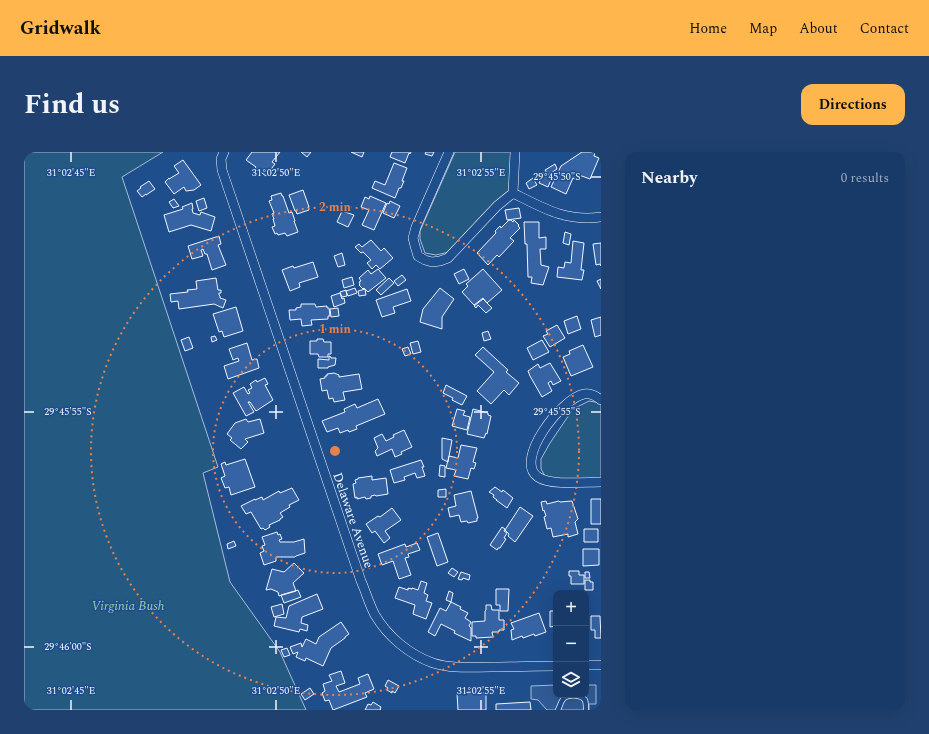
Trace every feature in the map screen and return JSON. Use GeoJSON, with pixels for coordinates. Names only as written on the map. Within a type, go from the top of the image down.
{"type":"FeatureCollection","features":[{"type":"Feature","properties":{"kind":"street","name":"Delaware Avenue"},"geometry":{"type":"LineString","coordinates":[[224,152],[222,159],[222,170],[361,581],[382,626],[395,640],[407,649],[419,657],[434,663],[452,667],[553,666]]}},
{"type":"Feature","properties":{"kind":"street"},"geometry":{"type":"LineString","coordinates":[[449,152],[416,227],[413,238],[418,256],[432,262],[448,258],[497,206],[513,193],[515,152]]}},
{"type":"Feature","properties":{"kind":"street"},"geometry":{"type":"LineString","coordinates":[[513,193],[551,212],[589,219],[601,217]]}},
{"type":"Feature","properties":{"kind":"street"},"geometry":{"type":"LineString","coordinates":[[601,400],[592,395],[584,394],[568,402],[554,416],[541,433],[534,449],[531,466],[533,472],[544,480],[578,483],[601,482]]}},
{"type":"Feature","properties":{"kind":"street"},"geometry":{"type":"LineString","coordinates":[[589,665],[601,665]]}},
{"type":"Feature","properties":{"kind":"lane"},"geometry":{"type":"LineString","coordinates":[[558,710],[562,700],[565,697],[573,696],[584,699],[586,702],[586,710]]}},
{"type":"Feature","properties":{"kind":"green space","name":"Virginia Bush"},"geometry":{"type":"Polygon","coordinates":[[[24,152],[163,152],[122,177],[218,467],[203,473],[230,582],[280,652],[306,710],[24,710],[24,152]]]}},
{"type":"Feature","properties":{"kind":"green space"},"geometry":{"type":"Polygon","coordinates":[[[455,152],[511,152],[509,191],[449,252],[436,255],[425,253],[420,239],[420,231],[455,152]]]}},
{"type":"Feature","properties":{"kind":"green space"},"geometry":{"type":"Polygon","coordinates":[[[589,401],[601,403],[601,482],[559,481],[545,476],[541,469],[541,459],[550,443],[573,409],[589,401]]]}},
{"type":"Feature","properties":{"kind":"shaded area"},"geometry":{"type":"Polygon","coordinates":[[[553,685],[553,698],[589,698],[589,685],[596,685],[596,704],[589,704],[589,710],[547,710],[538,700],[531,699],[531,686],[553,685]]]}},
{"type":"Feature","properties":{"kind":"building"},"geometry":{"type":"Polygon","coordinates":[[[252,152],[280,152],[272,162],[275,164],[266,176],[246,160],[252,152]]]}},
{"type":"Feature","properties":{"kind":"building"},"geometry":{"type":"Polygon","coordinates":[[[301,152],[311,152],[307,157],[301,152]]]}},
{"type":"Feature","properties":{"kind":"building"},"geometry":{"type":"Polygon","coordinates":[[[351,152],[364,152],[362,157],[351,152]]]}},
{"type":"Feature","properties":{"kind":"building"},"geometry":{"type":"Polygon","coordinates":[[[392,152],[411,152],[410,154],[409,153],[405,163],[390,157],[392,152]]]}},
{"type":"Feature","properties":{"kind":"building"},"geometry":{"type":"Polygon","coordinates":[[[426,152],[434,152],[432,156],[425,154],[426,152]]]}},
{"type":"Feature","properties":{"kind":"building"},"geometry":{"type":"Polygon","coordinates":[[[582,152],[595,152],[594,156],[599,158],[590,179],[579,175],[577,180],[573,178],[566,194],[551,187],[561,166],[582,152]]]}},
{"type":"Feature","properties":{"kind":"building"},"geometry":{"type":"Polygon","coordinates":[[[183,160],[201,185],[194,190],[186,191],[184,187],[174,194],[165,182],[169,178],[179,173],[174,166],[183,160]]]}},
{"type":"Feature","properties":{"kind":"building"},"geometry":{"type":"Polygon","coordinates":[[[394,163],[407,168],[402,181],[404,181],[395,198],[372,188],[375,181],[385,185],[394,163]]]}},
{"type":"Feature","properties":{"kind":"building"},"geometry":{"type":"Polygon","coordinates":[[[555,164],[557,169],[548,175],[545,170],[555,164]]]}},
{"type":"Feature","properties":{"kind":"building"},"geometry":{"type":"Polygon","coordinates":[[[543,173],[552,177],[548,187],[539,183],[543,173]]]}},
{"type":"Feature","properties":{"kind":"building"},"geometry":{"type":"Polygon","coordinates":[[[533,178],[537,185],[529,189],[526,183],[533,178]]]}},
{"type":"Feature","properties":{"kind":"building"},"geometry":{"type":"Polygon","coordinates":[[[149,181],[155,189],[142,197],[137,191],[149,181]]]}},
{"type":"Feature","properties":{"kind":"building"},"geometry":{"type":"Polygon","coordinates":[[[303,190],[309,210],[297,214],[289,195],[303,190]]]}},
{"type":"Feature","properties":{"kind":"building"},"geometry":{"type":"Polygon","coordinates":[[[281,193],[289,213],[292,212],[298,232],[287,236],[285,233],[278,235],[277,233],[275,234],[272,227],[275,226],[272,214],[274,213],[269,201],[272,200],[271,196],[281,193]]]}},
{"type":"Feature","properties":{"kind":"building"},"geometry":{"type":"Polygon","coordinates":[[[370,196],[386,203],[374,230],[362,225],[369,210],[361,207],[365,197],[369,199],[370,196]]]}},
{"type":"Feature","properties":{"kind":"building"},"geometry":{"type":"Polygon","coordinates":[[[204,198],[207,208],[199,211],[196,201],[204,198]]]}},
{"type":"Feature","properties":{"kind":"building"},"geometry":{"type":"Polygon","coordinates":[[[174,199],[179,206],[173,208],[169,202],[174,199]]]}},
{"type":"Feature","properties":{"kind":"building"},"geometry":{"type":"Polygon","coordinates":[[[390,201],[400,206],[394,218],[383,213],[387,203],[389,204],[390,201]]]}},
{"type":"Feature","properties":{"kind":"building"},"geometry":{"type":"Polygon","coordinates":[[[192,203],[193,213],[200,215],[201,212],[215,217],[211,231],[191,225],[169,232],[164,215],[183,209],[182,207],[192,203]]]}},
{"type":"Feature","properties":{"kind":"building"},"geometry":{"type":"Polygon","coordinates":[[[519,208],[521,218],[507,220],[505,210],[519,208]]]}},
{"type":"Feature","properties":{"kind":"building"},"geometry":{"type":"Polygon","coordinates":[[[342,211],[354,215],[348,227],[337,222],[342,211]]]}},
{"type":"Feature","properties":{"kind":"building"},"geometry":{"type":"Polygon","coordinates":[[[509,220],[513,222],[514,220],[520,228],[510,238],[514,241],[499,257],[497,255],[488,265],[477,253],[496,233],[495,231],[500,226],[501,228],[509,220]]]}},
{"type":"Feature","properties":{"kind":"building"},"geometry":{"type":"Polygon","coordinates":[[[524,222],[539,222],[539,238],[546,237],[546,249],[540,249],[541,265],[549,267],[543,285],[531,283],[532,277],[528,277],[527,244],[525,244],[524,222]]]}},
{"type":"Feature","properties":{"kind":"building"},"geometry":{"type":"Polygon","coordinates":[[[565,232],[571,234],[569,245],[563,243],[565,232]]]}},
{"type":"Feature","properties":{"kind":"building"},"geometry":{"type":"Polygon","coordinates":[[[219,236],[221,244],[218,245],[226,265],[212,270],[207,254],[205,254],[203,249],[201,250],[203,256],[192,259],[188,246],[219,236]]]}},
{"type":"Feature","properties":{"kind":"building"},"geometry":{"type":"Polygon","coordinates":[[[371,240],[381,251],[384,248],[393,258],[380,269],[376,265],[372,269],[367,263],[371,260],[355,247],[359,244],[362,247],[371,240]]]}},
{"type":"Feature","properties":{"kind":"building"},"geometry":{"type":"Polygon","coordinates":[[[573,241],[584,243],[581,270],[584,270],[582,280],[557,277],[558,267],[564,268],[565,262],[571,263],[573,241]]]}},
{"type":"Feature","properties":{"kind":"building"},"geometry":{"type":"Polygon","coordinates":[[[601,243],[601,266],[600,264],[596,265],[593,244],[601,243]]]}},
{"type":"Feature","properties":{"kind":"building"},"geometry":{"type":"Polygon","coordinates":[[[342,253],[345,265],[338,267],[334,256],[342,253]]]}},
{"type":"Feature","properties":{"kind":"building"},"geometry":{"type":"Polygon","coordinates":[[[313,262],[318,277],[299,283],[300,287],[290,291],[282,270],[313,262]]]}},
{"type":"Feature","properties":{"kind":"building"},"geometry":{"type":"Polygon","coordinates":[[[378,269],[386,278],[368,292],[359,285],[359,282],[361,281],[359,278],[368,270],[371,274],[378,269]]]}},
{"type":"Feature","properties":{"kind":"building"},"geometry":{"type":"Polygon","coordinates":[[[464,269],[469,279],[459,284],[454,274],[464,269]]]}},
{"type":"Feature","properties":{"kind":"building"},"geometry":{"type":"Polygon","coordinates":[[[483,269],[502,290],[487,303],[483,298],[474,305],[462,292],[468,286],[466,284],[483,269]]]}},
{"type":"Feature","properties":{"kind":"building"},"geometry":{"type":"Polygon","coordinates":[[[402,275],[406,280],[398,286],[394,281],[402,275]]]}},
{"type":"Feature","properties":{"kind":"building"},"geometry":{"type":"Polygon","coordinates":[[[352,277],[354,285],[344,288],[342,280],[352,277]]]}},
{"type":"Feature","properties":{"kind":"building"},"geometry":{"type":"Polygon","coordinates":[[[216,278],[218,290],[221,290],[221,293],[219,293],[220,298],[226,300],[223,308],[214,304],[179,309],[178,301],[171,302],[170,294],[188,292],[187,290],[197,289],[196,281],[216,278]]]}},
{"type":"Feature","properties":{"kind":"building"},"geometry":{"type":"Polygon","coordinates":[[[389,278],[394,283],[381,295],[376,290],[389,278]]]}},
{"type":"Feature","properties":{"kind":"building"},"geometry":{"type":"Polygon","coordinates":[[[601,279],[601,289],[597,281],[601,279]]]}},
{"type":"Feature","properties":{"kind":"building"},"geometry":{"type":"Polygon","coordinates":[[[355,288],[357,293],[348,296],[346,291],[355,288]]]}},
{"type":"Feature","properties":{"kind":"building"},"geometry":{"type":"Polygon","coordinates":[[[440,288],[454,299],[442,317],[442,329],[420,322],[423,309],[440,288]]]}},
{"type":"Feature","properties":{"kind":"building"},"geometry":{"type":"Polygon","coordinates":[[[365,289],[366,295],[359,296],[358,291],[365,289]]]}},
{"type":"Feature","properties":{"kind":"building"},"geometry":{"type":"Polygon","coordinates":[[[407,289],[411,301],[393,307],[395,313],[382,317],[376,300],[407,289]]]}},
{"type":"Feature","properties":{"kind":"building"},"geometry":{"type":"Polygon","coordinates":[[[346,290],[347,296],[342,297],[340,292],[346,290]]]}},
{"type":"Feature","properties":{"kind":"building"},"geometry":{"type":"Polygon","coordinates":[[[340,293],[342,299],[344,298],[345,303],[334,307],[331,296],[340,293]]]}},
{"type":"Feature","properties":{"kind":"building"},"geometry":{"type":"Polygon","coordinates":[[[483,299],[492,308],[486,313],[478,305],[476,308],[474,306],[483,299]]]}},
{"type":"Feature","properties":{"kind":"building"},"geometry":{"type":"Polygon","coordinates":[[[301,304],[315,304],[316,307],[327,306],[327,308],[329,308],[330,316],[328,316],[328,319],[311,320],[312,325],[302,326],[301,319],[290,320],[289,310],[296,310],[296,308],[301,307],[301,304]]]}},
{"type":"Feature","properties":{"kind":"building"},"geometry":{"type":"Polygon","coordinates":[[[236,307],[243,331],[224,337],[222,331],[219,332],[213,314],[236,307]]]}},
{"type":"Feature","properties":{"kind":"building"},"geometry":{"type":"Polygon","coordinates":[[[338,308],[339,316],[331,317],[330,309],[338,308]]]}},
{"type":"Feature","properties":{"kind":"building"},"geometry":{"type":"Polygon","coordinates":[[[577,316],[581,329],[568,334],[564,321],[577,316]]]}},
{"type":"Feature","properties":{"kind":"building"},"geometry":{"type":"Polygon","coordinates":[[[601,317],[601,335],[595,337],[591,320],[601,317]]]}},
{"type":"Feature","properties":{"kind":"building"},"geometry":{"type":"Polygon","coordinates":[[[557,325],[565,338],[550,347],[543,336],[548,334],[546,331],[557,325]]]}},
{"type":"Feature","properties":{"kind":"building"},"geometry":{"type":"Polygon","coordinates":[[[488,331],[491,339],[484,341],[482,333],[488,331]]]}},
{"type":"Feature","properties":{"kind":"building"},"geometry":{"type":"Polygon","coordinates":[[[215,336],[217,340],[212,342],[211,337],[215,336]]]}},
{"type":"Feature","properties":{"kind":"building"},"geometry":{"type":"Polygon","coordinates":[[[189,337],[193,348],[185,351],[181,340],[189,337]]]}},
{"type":"Feature","properties":{"kind":"building"},"geometry":{"type":"Polygon","coordinates":[[[317,339],[323,339],[324,342],[331,342],[331,354],[328,354],[328,357],[319,357],[318,354],[310,354],[310,341],[317,341],[317,339]]]}},
{"type":"Feature","properties":{"kind":"building"},"geometry":{"type":"Polygon","coordinates":[[[542,340],[549,352],[533,360],[527,348],[542,340]]]}},
{"type":"Feature","properties":{"kind":"building"},"geometry":{"type":"Polygon","coordinates":[[[418,341],[421,352],[413,354],[410,343],[418,341]]]}},
{"type":"Feature","properties":{"kind":"building"},"geometry":{"type":"Polygon","coordinates":[[[247,343],[252,360],[257,359],[259,368],[228,379],[224,366],[239,361],[238,358],[233,360],[229,349],[247,343]]]}},
{"type":"Feature","properties":{"kind":"building"},"geometry":{"type":"Polygon","coordinates":[[[583,345],[593,367],[571,376],[563,357],[570,354],[569,351],[583,345]]]}},
{"type":"Feature","properties":{"kind":"building"},"geometry":{"type":"Polygon","coordinates":[[[408,347],[411,354],[405,356],[402,349],[408,347]]]}},
{"type":"Feature","properties":{"kind":"building"},"geometry":{"type":"Polygon","coordinates":[[[483,347],[508,370],[506,372],[519,383],[509,395],[504,390],[491,404],[477,391],[494,372],[475,355],[483,347]]]}},
{"type":"Feature","properties":{"kind":"building"},"geometry":{"type":"Polygon","coordinates":[[[329,356],[331,358],[336,358],[335,365],[328,368],[318,368],[318,359],[329,360],[329,356]]]}},
{"type":"Feature","properties":{"kind":"building"},"geometry":{"type":"Polygon","coordinates":[[[550,363],[561,381],[553,385],[551,381],[548,383],[552,391],[542,397],[528,371],[538,364],[540,368],[550,363]]]}},
{"type":"Feature","properties":{"kind":"building"},"geometry":{"type":"Polygon","coordinates":[[[334,373],[339,375],[339,377],[359,374],[362,389],[343,392],[345,400],[334,402],[333,398],[329,399],[327,390],[322,391],[320,379],[325,378],[327,374],[334,373]]]}},
{"type":"Feature","properties":{"kind":"building"},"geometry":{"type":"Polygon","coordinates":[[[265,378],[268,384],[265,385],[273,400],[256,411],[250,402],[248,402],[254,412],[246,416],[233,393],[244,387],[248,394],[250,393],[248,390],[252,388],[250,384],[256,380],[257,382],[265,378]]]}},
{"type":"Feature","properties":{"kind":"building"},"geometry":{"type":"Polygon","coordinates":[[[446,385],[467,396],[462,405],[443,393],[446,385]]]}},
{"type":"Feature","properties":{"kind":"building"},"geometry":{"type":"Polygon","coordinates":[[[378,399],[385,414],[356,426],[357,429],[349,432],[348,430],[340,433],[338,428],[327,432],[322,421],[345,412],[344,409],[355,404],[357,408],[378,399]]]}},
{"type":"Feature","properties":{"kind":"building"},"geometry":{"type":"Polygon","coordinates":[[[457,409],[465,411],[463,415],[470,417],[467,430],[452,426],[457,409]]]}},
{"type":"Feature","properties":{"kind":"building"},"geometry":{"type":"Polygon","coordinates":[[[473,409],[488,413],[488,415],[491,416],[487,434],[486,433],[484,438],[467,434],[473,409]]]}},
{"type":"Feature","properties":{"kind":"building"},"geometry":{"type":"Polygon","coordinates":[[[246,419],[248,422],[260,419],[264,433],[245,439],[248,442],[241,449],[230,440],[232,438],[227,434],[235,423],[246,419]]]}},
{"type":"Feature","properties":{"kind":"building"},"geometry":{"type":"Polygon","coordinates":[[[404,430],[412,447],[401,452],[402,454],[395,457],[392,449],[377,456],[375,451],[378,448],[374,438],[382,434],[386,441],[394,437],[393,435],[404,430]]]}},
{"type":"Feature","properties":{"kind":"building"},"geometry":{"type":"Polygon","coordinates":[[[442,438],[452,440],[448,462],[442,459],[442,438]]]}},
{"type":"Feature","properties":{"kind":"building"},"geometry":{"type":"Polygon","coordinates":[[[461,445],[477,448],[473,462],[476,463],[474,469],[471,468],[468,479],[454,476],[456,470],[446,468],[449,456],[458,458],[461,445]]]}},
{"type":"Feature","properties":{"kind":"building"},"geometry":{"type":"Polygon","coordinates":[[[245,459],[255,487],[231,495],[229,487],[225,488],[221,478],[225,476],[221,464],[225,462],[226,465],[245,459]]]}},
{"type":"Feature","properties":{"kind":"building"},"geometry":{"type":"Polygon","coordinates":[[[421,460],[424,467],[422,467],[425,476],[417,478],[415,473],[404,477],[405,480],[394,483],[390,470],[421,460]]]}},
{"type":"Feature","properties":{"kind":"building"},"geometry":{"type":"Polygon","coordinates":[[[440,465],[445,466],[445,477],[439,476],[440,465]]]}},
{"type":"Feature","properties":{"kind":"building"},"geometry":{"type":"Polygon","coordinates":[[[372,476],[372,480],[386,478],[388,494],[375,495],[366,499],[365,497],[355,498],[353,484],[356,483],[355,480],[358,478],[372,476]]]}},
{"type":"Feature","properties":{"kind":"building"},"geometry":{"type":"Polygon","coordinates":[[[495,487],[502,492],[503,490],[513,498],[507,508],[496,500],[493,497],[494,495],[489,492],[495,487]]]}},
{"type":"Feature","properties":{"kind":"building"},"geometry":{"type":"Polygon","coordinates":[[[292,488],[299,500],[289,505],[290,507],[280,513],[283,517],[269,525],[270,527],[265,530],[263,528],[261,529],[251,512],[246,514],[241,506],[255,499],[262,497],[263,500],[279,491],[280,493],[292,488]]]}},
{"type":"Feature","properties":{"kind":"building"},"geometry":{"type":"Polygon","coordinates":[[[446,489],[446,497],[438,497],[438,490],[446,489]]]}},
{"type":"Feature","properties":{"kind":"building"},"geometry":{"type":"Polygon","coordinates":[[[471,491],[478,518],[477,521],[468,523],[467,521],[461,522],[459,515],[450,517],[448,508],[456,506],[454,495],[471,491]]]}},
{"type":"Feature","properties":{"kind":"building"},"geometry":{"type":"Polygon","coordinates":[[[591,499],[601,499],[601,524],[591,524],[591,499]]]}},
{"type":"Feature","properties":{"kind":"building"},"geometry":{"type":"Polygon","coordinates":[[[546,501],[547,504],[559,501],[572,501],[578,519],[575,522],[578,534],[568,537],[568,534],[553,537],[551,528],[547,529],[544,517],[546,516],[541,502],[546,501]]]}},
{"type":"Feature","properties":{"kind":"building"},"geometry":{"type":"Polygon","coordinates":[[[520,507],[533,516],[515,542],[508,536],[509,534],[505,530],[520,507]]]}},
{"type":"Feature","properties":{"kind":"building"},"geometry":{"type":"Polygon","coordinates":[[[392,508],[401,520],[385,531],[390,538],[384,543],[375,531],[372,533],[366,524],[378,516],[380,517],[392,508]]]}},
{"type":"Feature","properties":{"kind":"building"},"geometry":{"type":"Polygon","coordinates":[[[502,527],[507,533],[504,538],[506,539],[497,550],[490,545],[502,527]]]}},
{"type":"Feature","properties":{"kind":"building"},"geometry":{"type":"Polygon","coordinates":[[[584,529],[598,529],[598,542],[584,542],[584,529]]]}},
{"type":"Feature","properties":{"kind":"building"},"geometry":{"type":"Polygon","coordinates":[[[277,532],[278,535],[280,534],[282,539],[279,540],[280,542],[294,542],[304,539],[305,553],[295,557],[276,557],[276,561],[264,565],[260,553],[264,551],[262,546],[265,545],[262,537],[277,532]]]}},
{"type":"Feature","properties":{"kind":"building"},"geometry":{"type":"Polygon","coordinates":[[[438,533],[448,562],[437,566],[427,537],[438,533]]]}},
{"type":"Feature","properties":{"kind":"building"},"geometry":{"type":"Polygon","coordinates":[[[234,541],[236,546],[228,549],[227,544],[234,541]]]}},
{"type":"Feature","properties":{"kind":"building"},"geometry":{"type":"Polygon","coordinates":[[[417,543],[420,550],[408,554],[409,557],[405,558],[411,575],[399,579],[393,561],[382,565],[378,554],[405,544],[406,547],[417,543]]]}},
{"type":"Feature","properties":{"kind":"building"},"geometry":{"type":"Polygon","coordinates":[[[583,549],[599,549],[599,565],[583,566],[583,549]]]}},
{"type":"Feature","properties":{"kind":"building"},"geometry":{"type":"Polygon","coordinates":[[[294,563],[304,573],[293,583],[296,591],[279,596],[278,592],[271,589],[266,590],[272,569],[284,572],[294,563]]]}},
{"type":"Feature","properties":{"kind":"building"},"geometry":{"type":"Polygon","coordinates":[[[452,568],[458,572],[454,577],[448,573],[452,568]]]}},
{"type":"Feature","properties":{"kind":"building"},"geometry":{"type":"Polygon","coordinates":[[[569,571],[579,571],[579,575],[584,575],[584,584],[571,584],[571,576],[569,576],[569,571]]]}},
{"type":"Feature","properties":{"kind":"building"},"geometry":{"type":"Polygon","coordinates":[[[461,572],[470,575],[469,580],[463,578],[462,580],[458,579],[461,572]]]}},
{"type":"Feature","properties":{"kind":"building"},"geometry":{"type":"Polygon","coordinates":[[[585,572],[589,572],[590,578],[585,578],[585,572]]]}},
{"type":"Feature","properties":{"kind":"building"},"geometry":{"type":"Polygon","coordinates":[[[585,580],[590,580],[590,582],[593,582],[593,590],[585,590],[585,580]]]}},
{"type":"Feature","properties":{"kind":"building"},"geometry":{"type":"Polygon","coordinates":[[[421,581],[427,583],[424,593],[428,595],[426,601],[432,603],[426,619],[413,614],[415,605],[395,598],[399,587],[408,590],[408,588],[412,588],[418,590],[421,581]]]}},
{"type":"Feature","properties":{"kind":"building"},"geometry":{"type":"Polygon","coordinates":[[[496,589],[509,589],[508,611],[500,611],[500,605],[496,605],[496,589]]]}},
{"type":"Feature","properties":{"kind":"building"},"geometry":{"type":"Polygon","coordinates":[[[298,590],[301,597],[284,603],[281,595],[298,590]]]}},
{"type":"Feature","properties":{"kind":"building"},"geometry":{"type":"Polygon","coordinates":[[[449,591],[453,593],[451,602],[446,600],[449,591]]]}},
{"type":"Feature","properties":{"kind":"building"},"geometry":{"type":"Polygon","coordinates":[[[317,594],[323,609],[302,617],[301,623],[308,625],[307,631],[300,629],[299,632],[274,626],[276,617],[286,618],[289,606],[317,594]]]}},
{"type":"Feature","properties":{"kind":"building"},"geometry":{"type":"Polygon","coordinates":[[[451,602],[461,607],[460,609],[468,613],[465,618],[471,622],[469,626],[471,628],[471,641],[454,633],[455,631],[441,624],[435,636],[428,632],[440,608],[446,611],[451,602]]]}},
{"type":"Feature","properties":{"kind":"building"},"geometry":{"type":"Polygon","coordinates":[[[282,604],[284,614],[274,617],[271,607],[282,604]]]}},
{"type":"Feature","properties":{"kind":"building"},"geometry":{"type":"Polygon","coordinates":[[[486,605],[491,605],[492,610],[499,610],[499,620],[504,620],[504,630],[492,632],[493,637],[476,638],[476,636],[472,636],[472,622],[485,621],[486,605]]]}},
{"type":"Feature","properties":{"kind":"building"},"geometry":{"type":"Polygon","coordinates":[[[550,611],[553,611],[553,626],[550,627],[550,611]]]}},
{"type":"Feature","properties":{"kind":"building"},"geometry":{"type":"Polygon","coordinates":[[[539,613],[546,632],[523,638],[522,636],[512,640],[511,630],[514,629],[511,623],[539,613]]]}},
{"type":"Feature","properties":{"kind":"building"},"geometry":{"type":"Polygon","coordinates":[[[591,616],[600,616],[601,638],[595,638],[595,630],[591,630],[591,616]]]}},
{"type":"Feature","properties":{"kind":"building"},"geometry":{"type":"Polygon","coordinates":[[[341,622],[349,634],[331,648],[323,666],[306,658],[305,661],[296,657],[298,652],[293,654],[290,647],[301,643],[302,647],[306,639],[316,644],[319,637],[341,622]]]}},
{"type":"Feature","properties":{"kind":"building"},"geometry":{"type":"Polygon","coordinates":[[[287,648],[290,655],[284,657],[281,650],[287,648]]]}},
{"type":"Feature","properties":{"kind":"building"},"geometry":{"type":"Polygon","coordinates":[[[341,671],[345,683],[336,686],[339,692],[360,684],[358,678],[368,674],[374,689],[365,693],[367,697],[333,710],[329,700],[325,701],[322,693],[325,691],[323,684],[332,681],[329,675],[341,671]]]}},
{"type":"Feature","properties":{"kind":"building"},"geometry":{"type":"Polygon","coordinates":[[[388,680],[399,686],[395,693],[387,690],[388,688],[385,686],[388,680]]]}},
{"type":"Feature","properties":{"kind":"building"},"geometry":{"type":"Polygon","coordinates":[[[310,688],[314,694],[305,700],[301,694],[310,688]]]}},
{"type":"Feature","properties":{"kind":"building"},"geometry":{"type":"Polygon","coordinates":[[[457,693],[486,693],[486,710],[458,710],[457,693]]]}},
{"type":"Feature","properties":{"kind":"building"},"geometry":{"type":"Polygon","coordinates":[[[373,702],[381,707],[381,710],[365,710],[368,704],[371,705],[373,702]]]}},
{"type":"Feature","properties":{"kind":"building"},"geometry":{"type":"Polygon","coordinates":[[[530,702],[531,710],[496,710],[496,704],[530,702]]]}}]}
